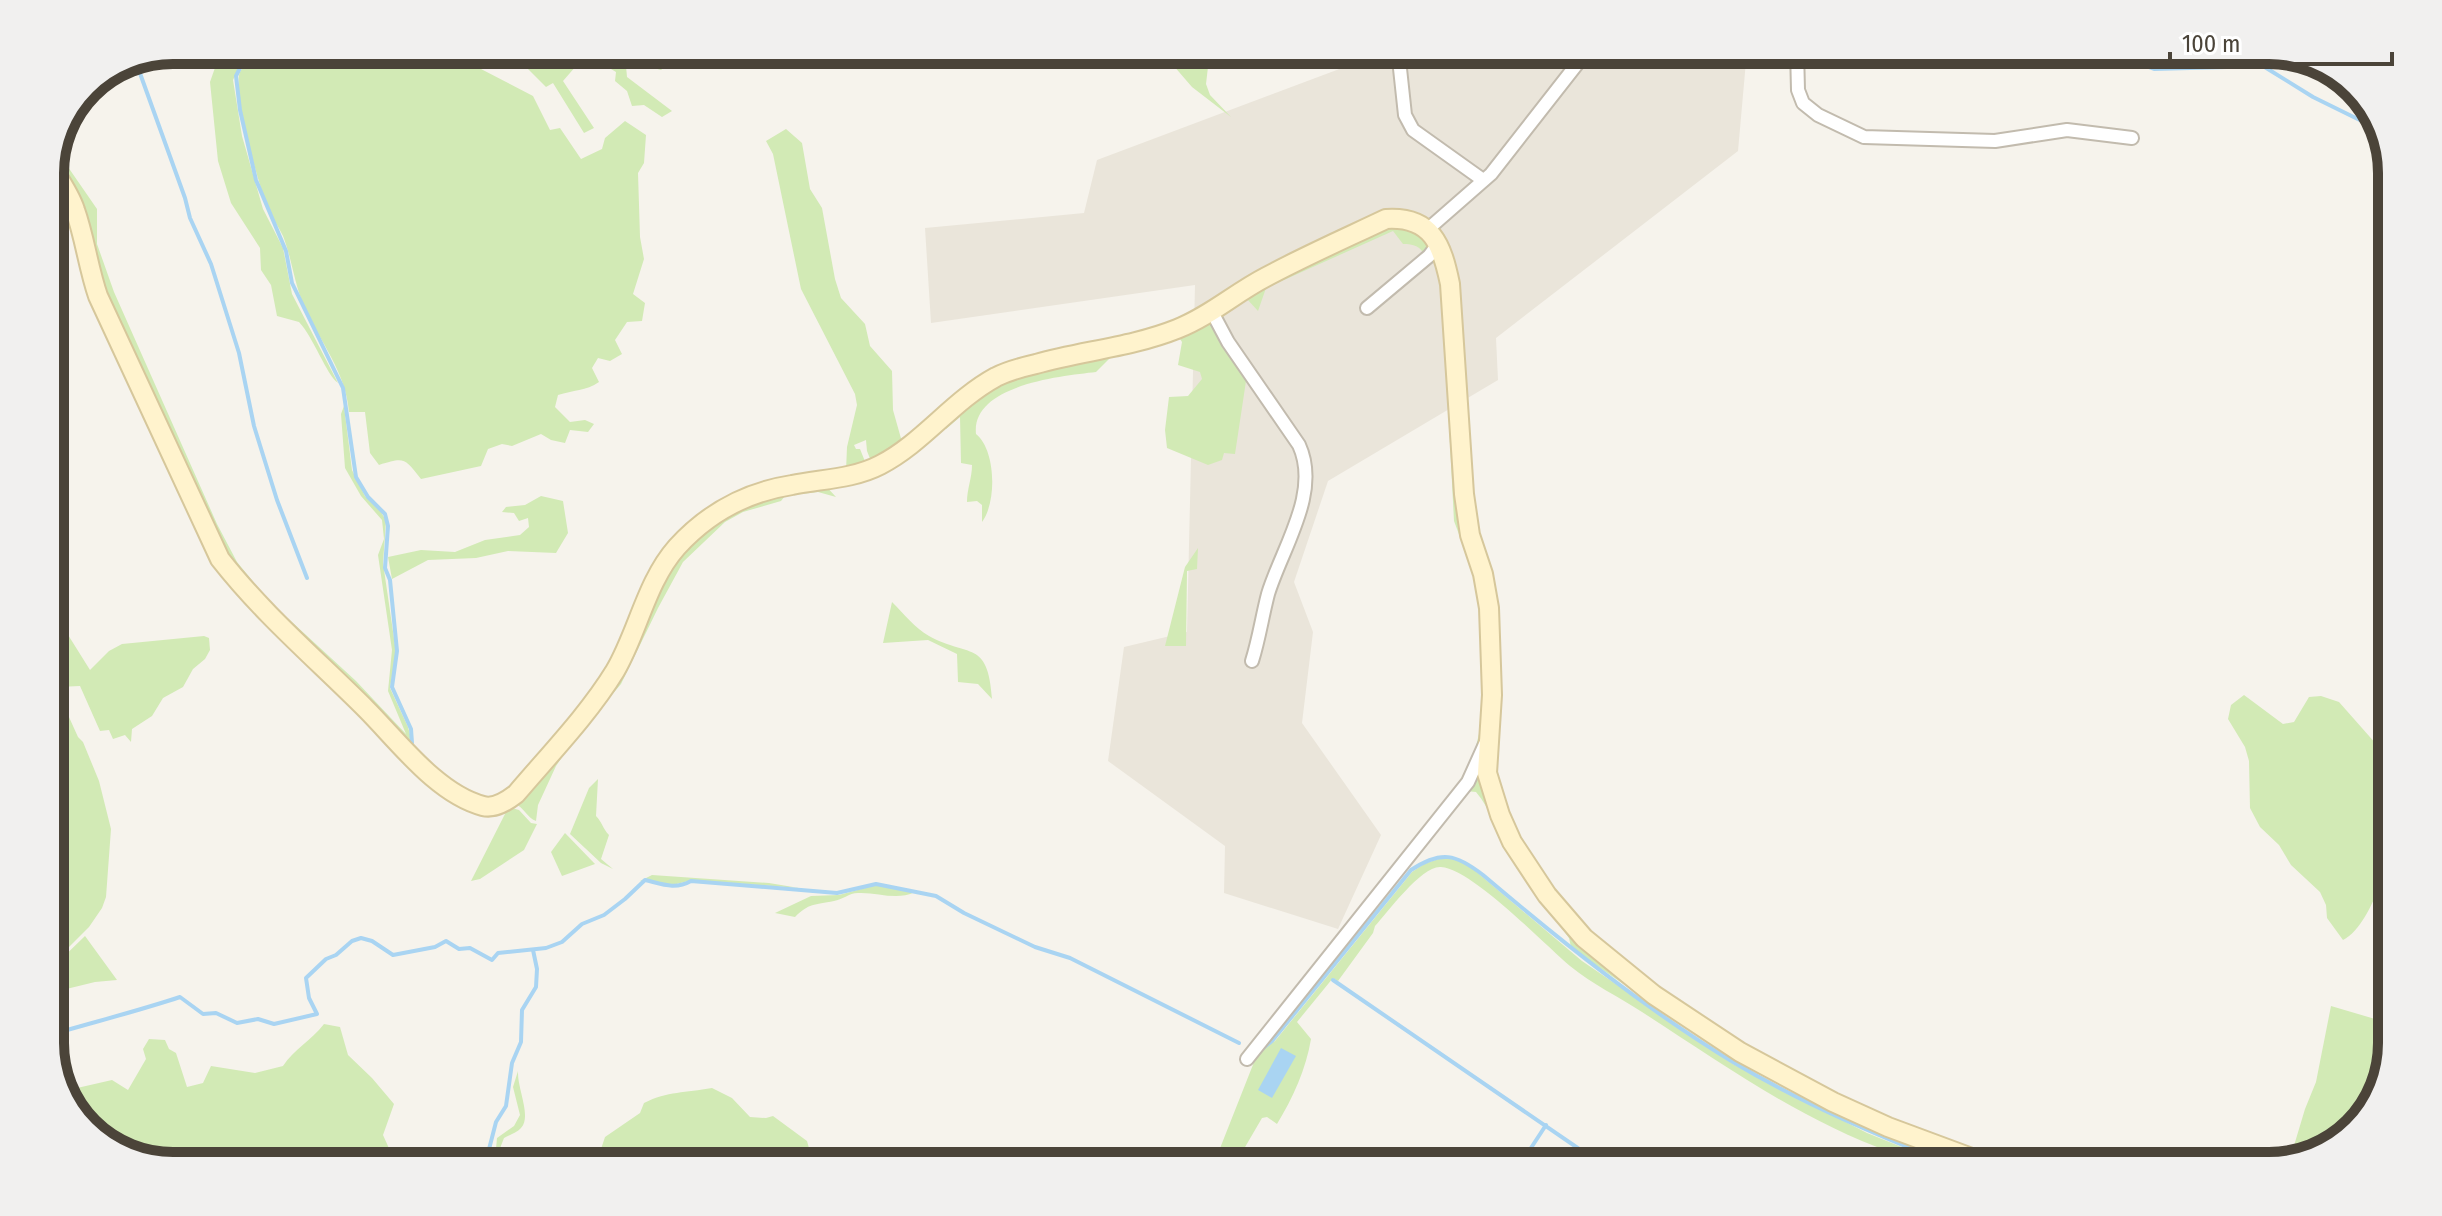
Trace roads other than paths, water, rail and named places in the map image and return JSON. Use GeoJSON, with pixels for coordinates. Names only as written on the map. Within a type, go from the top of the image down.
{"type":"FeatureCollection","features":[{"type":"Feature","properties":{"kind":"street"},"geometry":{"type":"LineString","coordinates":[[1400,64],[1405,115],[1413,130],[1483,180]]}},
{"type":"Feature","properties":{"kind":"street"},"geometry":{"type":"LineString","coordinates":[[1367,308],[1429,256],[1432,237],[1483,180],[1577,64]]}},
{"type":"Feature","properties":{"kind":"street"},"geometry":{"type":"LineString","coordinates":[[1797,64],[1798,90],[1803,103],[1818,115],[1864,137],[1995,141],[2067,130],[2132,138]]}},
{"type":"Feature","properties":{"kind":"street"},"geometry":{"type":"LineString","coordinates":[[64,189],[74,206],[83,234],[87,266],[98,296],[220,559],[248,594],[429,773],[464,798],[486,807],[503,804],[516,794],[598,695],[615,670],[666,563],[678,546],[711,516],[757,492],[852,475],[879,466],[965,397],[999,375],[1177,329],[1212,312],[1265,277],[1386,219],[1405,218],[1432,237],[1446,263],[1450,284],[1464,494],[1470,535],[1483,574],[1489,608],[1492,695],[1487,773],[1512,842],[1547,895],[1601,954],[1693,1021],[1740,1052],[1806,1088],[1888,1127],[1955,1152]]}},
{"type":"Feature","properties":{"kind":"street"},"geometry":{"type":"LineString","coordinates":[[1212,312],[1228,342],[1299,445],[1307,474],[1298,514],[1268,596],[1252,661]]}},
{"type":"Feature","properties":{"kind":"street"},"geometry":{"type":"LineString","coordinates":[[1247,1059],[1468,782],[1487,739]]}},
{"type":"Feature","properties":{"kind":"water"},"geometry":{"type":"Polygon","coordinates":[[[1281,1048],[1296,1056],[1272,1098],[1258,1090],[1281,1048]]]}},
{"type":"Feature","properties":{"kind":"waterway"},"geometry":{"type":"LineString","coordinates":[[244,64],[236,76],[240,110],[256,180],[286,251],[292,283],[343,388],[356,477],[368,497],[385,514],[388,526],[385,568],[390,580],[397,651],[392,687],[411,729],[412,743]]}},
{"type":"Feature","properties":{"kind":"waterway"},"geometry":{"type":"LineString","coordinates":[[2146,64],[2154,69],[2263,66],[2313,97],[2366,123]]}},
{"type":"Feature","properties":{"kind":"waterway"},"geometry":{"type":"LineString","coordinates":[[139,70],[190,218],[211,264],[239,353],[254,426],[277,500],[307,578]]}},
{"type":"Feature","properties":{"kind":"waterway"},"geometry":{"type":"LineString","coordinates":[[1262,1049],[1272,1041],[1411,870],[1431,859],[1448,857],[1465,863],[1483,875],[1604,973],[1733,1062],[1787,1092],[1920,1152]]}},
{"type":"Feature","properties":{"kind":"waterway"},"geometry":{"type":"LineString","coordinates":[[64,1031],[180,997],[203,1014],[216,1013],[237,1023],[258,1019],[274,1024],[317,1014],[309,998],[306,978],[352,941],[361,938],[372,941],[393,955],[435,947],[446,941],[459,949],[470,948],[492,960],[498,953],[546,948],[562,942],[582,924],[604,915],[645,880],[668,885],[691,881],[837,893],[876,884],[936,896],[964,913],[1035,947],[1070,958],[1239,1043]]}},
{"type":"Feature","properties":{"kind":"waterway"},"geometry":{"type":"LineString","coordinates":[[488,1152],[496,1122],[506,1106],[512,1063],[521,1042],[522,1010],[536,987],[537,969],[533,950]]}},
{"type":"Feature","properties":{"kind":"waterway"},"geometry":{"type":"LineString","coordinates":[[1333,980],[1584,1152]]}},
{"type":"Feature","properties":{"kind":"waterway"},"geometry":{"type":"LineString","coordinates":[[1529,1151],[1546,1125]]}}]}
